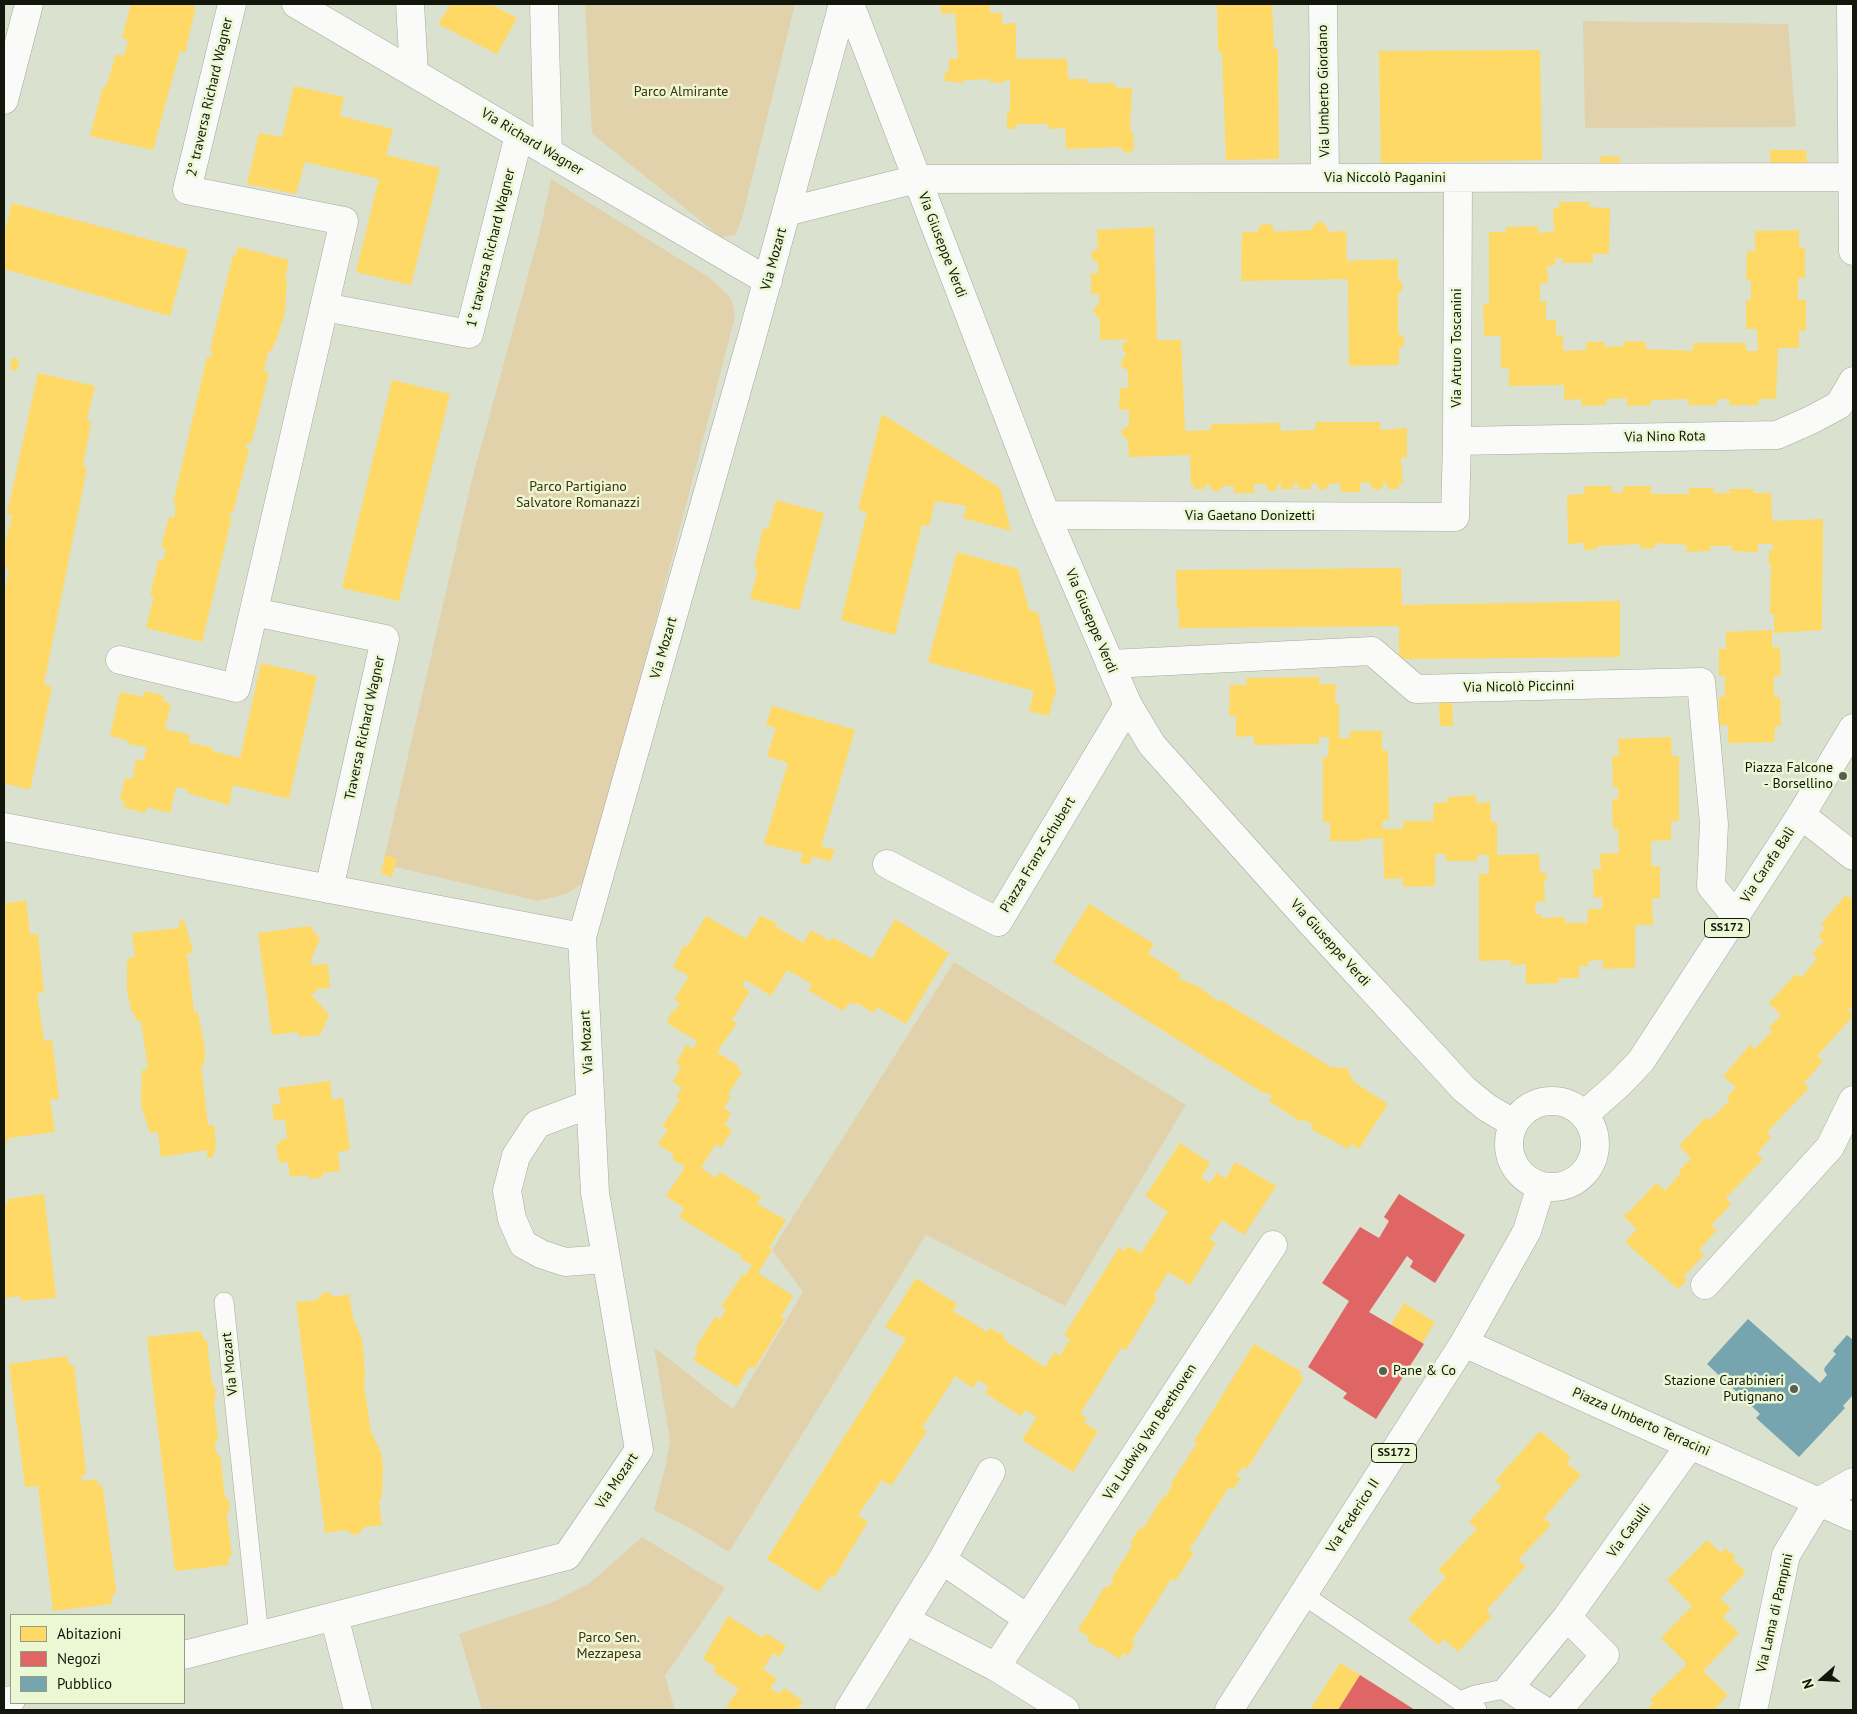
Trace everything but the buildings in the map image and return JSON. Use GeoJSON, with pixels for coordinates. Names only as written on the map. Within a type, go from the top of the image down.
{"type":"FeatureCollection","features":[{"type":"Feature","properties":{"kind":"street"},"geometry":{"type":"LineString","coordinates":[[4,100],[29,4]]}},
{"type":"Feature","properties":{"kind":"street","name":"2° traversa Richard Wagner"},"geometry":{"type":"LineString","coordinates":[[232,4],[187,190],[344,221],[324,307]]}},
{"type":"Feature","properties":{"kind":"street","name":"Via Richard Wagner"},"geometry":{"type":"LineString","coordinates":[[296,4],[768,281]]}},
{"type":"Feature","properties":{"kind":"street"},"geometry":{"type":"LineString","coordinates":[[410,4],[414,73]]}},
{"type":"Feature","properties":{"kind":"street"},"geometry":{"type":"LineString","coordinates":[[544,4],[548,152]]}},
{"type":"Feature","properties":{"kind":"street","name":"Via Mozart"},"geometry":{"type":"LineString","coordinates":[[185,1655],[567,1556],[639,1450],[595,1193],[582,937],[768,281],[843,4]]}},
{"type":"Feature","properties":{"kind":"street","name":"Via Giuseppe Verdi"},"geometry":{"type":"LineString","coordinates":[[850,4],[1046,515],[1128,705],[1152,745],[1464,1089],[1486,1107],[1513,1123]]}},
{"type":"Feature","properties":{"kind":"street","name":"Via Umberto Giordano"},"geometry":{"type":"LineString","coordinates":[[1323,4],[1326,178]]}},
{"type":"Feature","properties":{"kind":"street"},"geometry":{"type":"LineString","coordinates":[[1851,4],[1853,251]]}},
{"type":"Feature","properties":{"kind":"street","name":"1° traversa Richard Wagner"},"geometry":{"type":"LineString","coordinates":[[324,307],[469,334],[519,135]]}},
{"type":"Feature","properties":{"kind":"street","name":"Via Niccolò Paganini"},"geometry":{"type":"LineString","coordinates":[[786,212],[917,179],[1852,177]]}},
{"type":"Feature","properties":{"kind":"street","name":"Via Arturo Toscanini"},"geometry":{"type":"LineString","coordinates":[[1455,517],[1458,178]]}},
{"type":"Feature","properties":{"kind":"street"},"geometry":{"type":"LineString","coordinates":[[120,660],[236,688],[324,307]]}},
{"type":"Feature","properties":{"kind":"street","name":"Via Nino Rota"},"geometry":{"type":"LineString","coordinates":[[1457,441],[1777,435],[1811,420],[1839,404],[1853,381]]}},
{"type":"Feature","properties":{"kind":"street","name":"Via Gaetano Donizetti"},"geometry":{"type":"LineString","coordinates":[[1046,515],[1455,517]]}},
{"type":"Feature","properties":{"kind":"street","name":"Traversa Richard Wagner"},"geometry":{"type":"LineString","coordinates":[[254,612],[385,639],[329,889]]}},
{"type":"Feature","properties":{"kind":"street","name":"Via Nicolò Piccinni"},"geometry":{"type":"LineString","coordinates":[[1110,664],[1372,651],[1416,689],[1701,682],[1714,824],[1711,886],[1735,915]]}},
{"type":"Feature","properties":{"kind":"street","name":"Piazza Franz Schubert"},"geometry":{"type":"LineString","coordinates":[[887,864],[998,922],[1128,705]]}},
{"type":"Feature","properties":{"kind":"street","name":"Via Carafa Balì"},"geometry":{"type":"LineString","coordinates":[[1584,1115],[1619,1084],[1641,1061],[1801,815],[1853,728]]}},
{"type":"Feature","properties":{"kind":"street"},"geometry":{"type":"LineString","coordinates":[[1801,815],[1853,856]]}},
{"type":"Feature","properties":{"kind":"street"},"geometry":{"type":"LineString","coordinates":[[4,827],[582,937]]}},
{"type":"Feature","properties":{"kind":"street"},"geometry":{"type":"LineString","coordinates":[[1552,1100],[1564,1102],[1575,1107],[1584,1115],[1591,1125],[1595,1137],[1594,1149],[1591,1161],[1576,1180],[1565,1185],[1541,1186],[1522,1175],[1510,1156],[1509,1134],[1513,1123],[1520,1114],[1529,1106],[1541,1101],[1552,1100]]}},
{"type":"Feature","properties":{"kind":"street"},"geometry":{"type":"LineString","coordinates":[[1705,1285],[1830,1147],[1853,1100]]}},
{"type":"Feature","properties":{"kind":"street"},"geometry":{"type":"LineString","coordinates":[[590,1104],[537,1124],[516,1156],[507,1191],[512,1219],[523,1244],[541,1254],[565,1262],[606,1259]]}},
{"type":"Feature","properties":{"kind":"street","name":"Via Federico II"},"geometry":{"type":"LineString","coordinates":[[1229,1710],[1464,1343],[1527,1231],[1541,1186]]}},
{"type":"Feature","properties":{"kind":"street","name":"Via Ludwig Van Beethoven"},"geometry":{"type":"LineString","coordinates":[[996,1667],[1273,1245]]}},
{"type":"Feature","properties":{"kind":"street","name":"Piazza Umberto Terracini"},"geometry":{"type":"LineString","coordinates":[[1464,1343],[1818,1502]]}},
{"type":"Feature","properties":{"kind":"street","name":"Via Casulli"},"geometry":{"type":"LineString","coordinates":[[1509,1688],[1568,1617],[1690,1445]]}},
{"type":"Feature","properties":{"kind":"street"},"geometry":{"type":"LineString","coordinates":[[849,1710],[942,1560],[991,1472]]}},
{"type":"Feature","properties":{"kind":"street"},"geometry":{"type":"LineString","coordinates":[[1818,1502],[1853,1482]]}},
{"type":"Feature","properties":{"kind":"street"},"geometry":{"type":"LineString","coordinates":[[1818,1502],[1853,1516]]}},
{"type":"Feature","properties":{"kind":"street","name":"Via Lama di Pampini"},"geometry":{"type":"LineString","coordinates":[[1753,1710],[1786,1555],[1818,1502]]}},
{"type":"Feature","properties":{"kind":"street"},"geometry":{"type":"LineString","coordinates":[[942,1560],[1027,1618]]}},
{"type":"Feature","properties":{"kind":"street"},"geometry":{"type":"LineString","coordinates":[[334,1616],[358,1710]]}},
{"type":"Feature","properties":{"kind":"street"},"geometry":{"type":"LineString","coordinates":[[1558,1710],[1605,1655],[1568,1617]]}},
{"type":"Feature","properties":{"kind":"street"},"geometry":{"type":"LineString","coordinates":[[905,1620],[996,1667],[1052,1707]]}},
{"type":"Feature","properties":{"kind":"street"},"geometry":{"type":"LineString","coordinates":[[1509,1688],[1543,1710]]}},
{"type":"Feature","properties":{"kind":"lane","name":"Via Mozart"},"geometry":{"type":"LineString","coordinates":[[224,1302],[259,1636]]}},
{"type":"Feature","properties":{"kind":"lane"},"geometry":{"type":"LineString","coordinates":[[1302,1594],[1460,1701],[1477,1710]]}},
{"type":"Feature","properties":{"kind":"lane"},"geometry":{"type":"LineString","coordinates":[[1460,1701],[1475,1695],[1509,1688]]}},
{"type":"Feature","properties":{"kind":"green space","name":"Parco Almirante"},"geometry":{"type":"Polygon","coordinates":[[[585,4],[795,4],[742,219],[735,235],[721,237],[592,134],[585,4]]]}},
{"type":"Feature","properties":{"kind":"green space"},"geometry":{"type":"Polygon","coordinates":[[[1583,21],[1788,24],[1796,127],[1585,128],[1583,21]]]}},
{"type":"Feature","properties":{"kind":"green space","name":"Parco Partigiano Salvatore Romanazzi"},"geometry":{"type":"Polygon","coordinates":[[[551,179],[710,278],[731,298],[735,317],[588,880],[566,894],[538,901],[383,864],[472,479],[540,231],[551,179]]]}},
{"type":"Feature","properties":{"kind":"green space"},"geometry":{"type":"Polygon","coordinates":[[[954,962],[1186,1105],[1065,1306],[926,1235],[729,1552],[688,1527],[654,1510],[670,1441],[654,1347],[733,1409],[803,1292],[772,1250],[954,962]]]}},
{"type":"Feature","properties":{"kind":"green space","name":"Parco Sen. Mezzapesa"},"geometry":{"type":"Polygon","coordinates":[[[642,1537],[725,1588],[665,1676],[675,1710],[482,1710],[459,1634],[553,1602],[590,1583],[642,1537]]]}},
{"type":"Feature","properties":{"kind":"place","name":"Piazza Falcone - Borsellino"},"geometry":{"type":"Point","coordinates":[1843,776]}},
{"type":"Feature","properties":{"kind":"place","name":"Pane & Co"},"geometry":{"type":"Point","coordinates":[1383,1371]}},
{"type":"Feature","properties":{"kind":"place","name":"Stazione Carabinieri Putignano"},"geometry":{"type":"Point","coordinates":[1794,1389]}}]}
